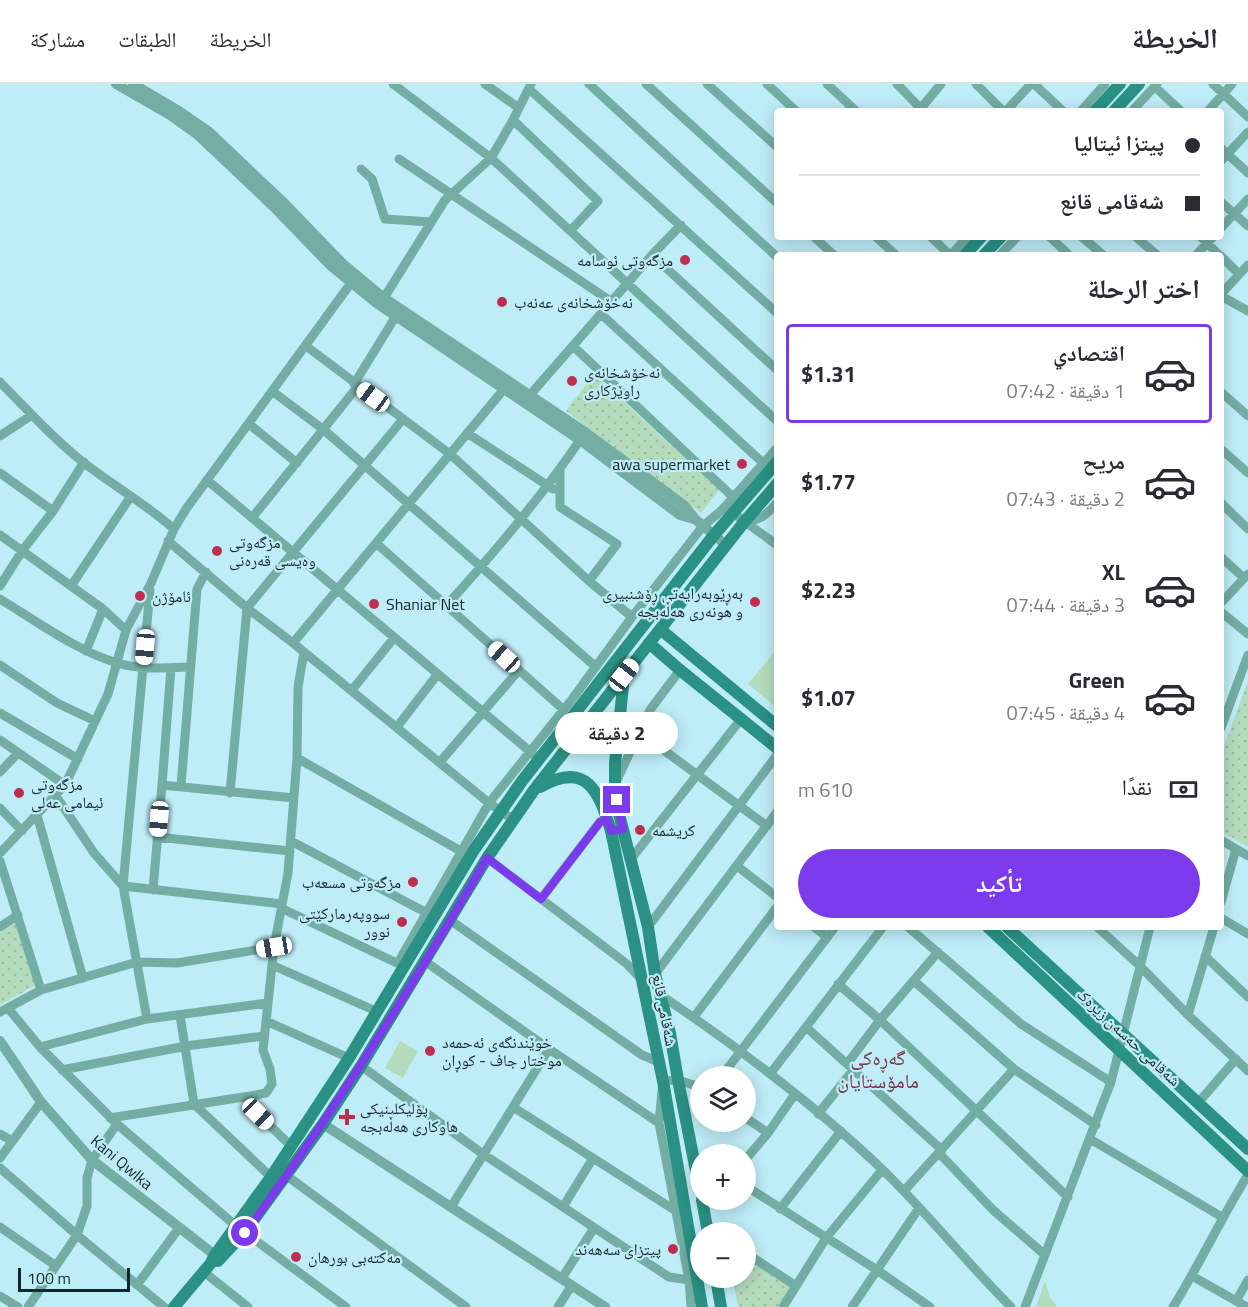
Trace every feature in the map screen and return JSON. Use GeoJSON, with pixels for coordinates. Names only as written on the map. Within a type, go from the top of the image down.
{"type":"FeatureCollection","features":[{"type":"Feature","properties":{"kind":"main road"},"geometry":{"type":"LineString","coordinates":[[1098,108],[1119,84]]}},
{"type":"Feature","properties":{"kind":"main road"},"geometry":{"type":"LineString","coordinates":[[1121,108],[1139,84]]}},
{"type":"Feature","properties":{"kind":"main road"},"geometry":{"type":"LineString","coordinates":[[968,252],[978,240]]}},
{"type":"Feature","properties":{"kind":"main road"},"geometry":{"type":"LineString","coordinates":[[987,252],[998,240]]}},
{"type":"Feature","properties":{"kind":"main road"},"geometry":{"type":"LineString","coordinates":[[240,1229],[271,1176],[378,1012],[401,965],[466,854],[501,811],[534,756],[714,535],[774,465]]}},
{"type":"Feature","properties":{"kind":"main road"},"geometry":{"type":"LineString","coordinates":[[174,1307],[287,1176],[361,1066],[487,858],[534,790],[745,521],[774,487]]}},
{"type":"Feature","properties":{"kind":"main road"},"geometry":{"type":"LineString","coordinates":[[660,629],[774,724]]}},
{"type":"Feature","properties":{"kind":"main road"},"geometry":{"type":"LineString","coordinates":[[649,643],[774,746]]}},
{"type":"Feature","properties":{"kind":"main road","name":"شەقامی قانع"},"geometry":{"type":"LineString","coordinates":[[624,675],[615,763],[614,827],[663,1081],[702,1307]]}},
{"type":"Feature","properties":{"kind":"main road","name":"شەقامی قانع"},"geometry":{"type":"LineString","coordinates":[[534,790],[563,776],[576,777],[590,785],[602,801],[631,859],[648,927],[655,974],[670,1033],[678,1080],[694,1144]]}},
{"type":"Feature","properties":{"kind":"main road","name":"شەقامی حەسەن زیرەک"},"geometry":{"type":"LineString","coordinates":[[991,930],[1248,1171]]}},
{"type":"Feature","properties":{"kind":"main road","name":"شەقامی حەسەن زیرەک"},"geometry":{"type":"LineString","coordinates":[[1010,930],[1248,1149]]}},
{"type":"Feature","properties":{"kind":"main road"},"geometry":{"type":"LineString","coordinates":[[718,1288],[722,1307]]}},
{"type":"Feature","properties":{"kind":"street"},"geometry":{"type":"LineString","coordinates":[[116,84],[170,115],[198,135],[351,283],[396,316],[530,395],[585,432],[685,506],[699,523],[726,545]]}},
{"type":"Feature","properties":{"kind":"street"},"geometry":{"type":"LineString","coordinates":[[133,84],[208,131],[285,204],[342,263],[384,298],[504,389],[580,440],[681,515],[699,523]]}},
{"type":"Feature","properties":{"kind":"street"},"geometry":{"type":"LineString","coordinates":[[393,84],[491,158],[774,418]]}},
{"type":"Feature","properties":{"kind":"street"},"geometry":{"type":"LineString","coordinates":[[485,84],[519,108]]}},
{"type":"Feature","properties":{"kind":"street"},"geometry":{"type":"LineString","coordinates":[[589,84],[774,254]]}},
{"type":"Feature","properties":{"kind":"street"},"geometry":{"type":"LineString","coordinates":[[646,84],[774,200]]}},
{"type":"Feature","properties":{"kind":"street"},"geometry":{"type":"LineString","coordinates":[[707,84],[774,144]]}},
{"type":"Feature","properties":{"kind":"street"},"geometry":{"type":"LineString","coordinates":[[767,84],[793,108]]}},
{"type":"Feature","properties":{"kind":"street"},"geometry":{"type":"LineString","coordinates":[[827,84],[853,108]]}},
{"type":"Feature","properties":{"kind":"street"},"geometry":{"type":"LineString","coordinates":[[897,84],[920,108]]}},
{"type":"Feature","properties":{"kind":"street"},"geometry":{"type":"LineString","coordinates":[[923,108],[941,84]]}},
{"type":"Feature","properties":{"kind":"street"},"geometry":{"type":"LineString","coordinates":[[976,84],[1001,108]]}},
{"type":"Feature","properties":{"kind":"street"},"geometry":{"type":"LineString","coordinates":[[1007,108],[1032,84],[1060,108]]}},
{"type":"Feature","properties":{"kind":"street"},"geometry":{"type":"LineString","coordinates":[[1213,84],[1248,117]]}},
{"type":"Feature","properties":{"kind":"street"},"geometry":{"type":"LineString","coordinates":[[1211,108],[1232,84]]}},
{"type":"Feature","properties":{"kind":"street"},"geometry":{"type":"LineString","coordinates":[[1083,108],[1101,85]]}},
{"type":"Feature","properties":{"kind":"street"},"geometry":{"type":"LineString","coordinates":[[1135,108],[1156,85],[1178,108]]}},
{"type":"Feature","properties":{"kind":"street"},"geometry":{"type":"LineString","coordinates":[[384,298],[445,201],[491,158],[530,86],[774,310]]}},
{"type":"Feature","properties":{"kind":"street"},"geometry":{"type":"LineString","coordinates":[[513,120],[598,201],[571,230]]}},
{"type":"Feature","properties":{"kind":"street"},"geometry":{"type":"LineString","coordinates":[[1224,153],[1248,132]]}},
{"type":"Feature","properties":{"kind":"street"},"geometry":{"type":"LineString","coordinates":[[1224,155],[1248,173]]}},
{"type":"Feature","properties":{"kind":"street"},"geometry":{"type":"LineString","coordinates":[[399,159],[612,302]]}},
{"type":"Feature","properties":{"kind":"street"},"geometry":{"type":"LineString","coordinates":[[361,169],[372,179],[385,219],[431,222]]}},
{"type":"Feature","properties":{"kind":"street"},"geometry":{"type":"LineString","coordinates":[[1224,225],[1248,199]]}},
{"type":"Feature","properties":{"kind":"street"},"geometry":{"type":"LineString","coordinates":[[1224,205],[1248,226]]}},
{"type":"Feature","properties":{"kind":"street"},"geometry":{"type":"LineString","coordinates":[[530,395],[681,225]]}},
{"type":"Feature","properties":{"kind":"street"},"geometry":{"type":"LineString","coordinates":[[817,240],[831,252]]}},
{"type":"Feature","properties":{"kind":"street"},"geometry":{"type":"LineString","coordinates":[[879,240],[893,252]]}},
{"type":"Feature","properties":{"kind":"street"},"geometry":{"type":"LineString","coordinates":[[934,240],[947,252]]}},
{"type":"Feature","properties":{"kind":"street"},"geometry":{"type":"LineString","coordinates":[[953,252],[964,240]]}},
{"type":"Feature","properties":{"kind":"street"},"geometry":{"type":"LineString","coordinates":[[1006,252],[1015,240]]}},
{"type":"Feature","properties":{"kind":"street"},"geometry":{"type":"LineString","coordinates":[[1053,240],[1066,252]]}},
{"type":"Feature","properties":{"kind":"street"},"geometry":{"type":"LineString","coordinates":[[1086,240],[1100,252]]}},
{"type":"Feature","properties":{"kind":"street"},"geometry":{"type":"LineString","coordinates":[[1139,240],[1153,252]]}},
{"type":"Feature","properties":{"kind":"street"},"geometry":{"type":"LineString","coordinates":[[1144,245],[1148,240]]}},
{"type":"Feature","properties":{"kind":"street"},"geometry":{"type":"LineString","coordinates":[[1208,240],[1217,252]]}},
{"type":"Feature","properties":{"kind":"street"},"geometry":{"type":"LineString","coordinates":[[652,255],[774,367]]}},
{"type":"Feature","properties":{"kind":"street"},"geometry":{"type":"LineString","coordinates":[[1224,260],[1239,274]]}},
{"type":"Feature","properties":{"kind":"street"},"geometry":{"type":"LineString","coordinates":[[1224,292],[1248,265]]}},
{"type":"Feature","properties":{"kind":"street"},"geometry":{"type":"LineString","coordinates":[[0,853],[65,785],[108,694],[126,630],[151,583],[174,530],[207,480],[351,283]]}},
{"type":"Feature","properties":{"kind":"street"},"geometry":{"type":"LineString","coordinates":[[1224,297],[1248,311]]}},
{"type":"Feature","properties":{"kind":"street"},"geometry":{"type":"LineString","coordinates":[[602,314],[763,463]]}},
{"type":"Feature","properties":{"kind":"street"},"geometry":{"type":"LineString","coordinates":[[252,518],[324,430],[356,385],[396,316]]}},
{"type":"Feature","properties":{"kind":"street"},"geometry":{"type":"LineString","coordinates":[[306,346],[450,454],[589,581],[632,617]]}},
{"type":"Feature","properties":{"kind":"street"},"geometry":{"type":"LineString","coordinates":[[573,346],[733,497]]}},
{"type":"Feature","properties":{"kind":"street"},"geometry":{"type":"LineString","coordinates":[[0,382],[32,416],[84,462],[156,513],[174,530]]}},
{"type":"Feature","properties":{"kind":"street"},"geometry":{"type":"LineString","coordinates":[[293,643],[504,389]]}},
{"type":"Feature","properties":{"kind":"street"},"geometry":{"type":"LineString","coordinates":[[272,391],[324,430],[596,667]]}},
{"type":"Feature","properties":{"kind":"street"},"geometry":{"type":"LineString","coordinates":[[1224,395],[1248,416]]}},
{"type":"Feature","properties":{"kind":"street"},"geometry":{"type":"LineString","coordinates":[[0,436],[32,416]]}},
{"type":"Feature","properties":{"kind":"street"},"geometry":{"type":"LineString","coordinates":[[230,793],[247,608],[403,419]]}},
{"type":"Feature","properties":{"kind":"street"},"geometry":{"type":"LineString","coordinates":[[249,424],[297,463]]}},
{"type":"Feature","properties":{"kind":"street"},"geometry":{"type":"LineString","coordinates":[[468,433],[560,494]]}},
{"type":"Feature","properties":{"kind":"street"},"geometry":{"type":"LineString","coordinates":[[446,606],[482,567],[549,486],[580,440]]}},
{"type":"Feature","properties":{"kind":"street"},"geometry":{"type":"LineString","coordinates":[[56,796],[94,853],[123,886],[281,906],[401,965],[425,912],[466,854],[489,803],[534,756],[564,710],[699,523],[722,510],[774,451]]}},
{"type":"Feature","properties":{"kind":"street"},"geometry":{"type":"LineString","coordinates":[[1224,452],[1248,473]]}},
{"type":"Feature","properties":{"kind":"street"},"geometry":{"type":"LineString","coordinates":[[0,585],[22,551],[53,511],[84,462]]}},
{"type":"Feature","properties":{"kind":"street"},"geometry":{"type":"LineString","coordinates":[[560,469],[560,507],[616,544],[589,581]]}},
{"type":"Feature","properties":{"kind":"street"},"geometry":{"type":"LineString","coordinates":[[0,473],[53,511]]}},
{"type":"Feature","properties":{"kind":"street"},"geometry":{"type":"LineString","coordinates":[[207,480],[534,756]]}},
{"type":"Feature","properties":{"kind":"street"},"geometry":{"type":"LineString","coordinates":[[71,586],[131,496]]}},
{"type":"Feature","properties":{"kind":"street"},"geometry":{"type":"LineString","coordinates":[[745,521],[763,517],[774,505]]}},
{"type":"Feature","properties":{"kind":"street"},"geometry":{"type":"LineString","coordinates":[[1224,506],[1248,528]]}},
{"type":"Feature","properties":{"kind":"street"},"geometry":{"type":"LineString","coordinates":[[733,513],[774,543]]}},
{"type":"Feature","properties":{"kind":"street"},"geometry":{"type":"LineString","coordinates":[[0,535],[103,609],[126,630]]}},
{"type":"Feature","properties":{"kind":"street"},"geometry":{"type":"LineString","coordinates":[[168,542],[489,803],[514,820]]}},
{"type":"Feature","properties":{"kind":"street"},"geometry":{"type":"LineString","coordinates":[[376,543],[564,710]]}},
{"type":"Feature","properties":{"kind":"street"},"geometry":{"type":"LineString","coordinates":[[1224,559],[1246,576],[1224,600]]}},
{"type":"Feature","properties":{"kind":"street"},"geometry":{"type":"LineString","coordinates":[[181,786],[197,590],[206,572]]}},
{"type":"Feature","properties":{"kind":"street"},"geometry":{"type":"LineString","coordinates":[[147,1019],[123,886],[151,583]]}},
{"type":"Feature","properties":{"kind":"street"},"geometry":{"type":"LineString","coordinates":[[0,599],[86,651],[117,663],[143,668],[190,667]]}},
{"type":"Feature","properties":{"kind":"street"},"geometry":{"type":"LineString","coordinates":[[86,651],[103,609]]}},
{"type":"Feature","properties":{"kind":"street"},"geometry":{"type":"LineString","coordinates":[[1224,614],[1248,634]]}},
{"type":"Feature","properties":{"kind":"street"},"geometry":{"type":"LineString","coordinates":[[352,690],[394,638]]}},
{"type":"Feature","properties":{"kind":"street"},"geometry":{"type":"LineString","coordinates":[[28,1307],[77,1235],[87,1206],[87,1178],[92,1160],[114,1121],[194,1104],[266,1093],[272,1084],[270,1069],[263,1050],[264,1036],[274,947],[290,846],[297,758],[298,687],[304,652]]}},
{"type":"Feature","properties":{"kind":"street"},"geometry":{"type":"LineString","coordinates":[[1224,710],[1248,655]]}},
{"type":"Feature","properties":{"kind":"street"},"geometry":{"type":"LineString","coordinates":[[0,665],[57,704],[95,721]]}},
{"type":"Feature","properties":{"kind":"street"},"geometry":{"type":"LineString","coordinates":[[153,890],[171,668]]}},
{"type":"Feature","properties":{"kind":"street"},"geometry":{"type":"LineString","coordinates":[[440,762],[519,670]]}},
{"type":"Feature","properties":{"kind":"street"},"geometry":{"type":"LineString","coordinates":[[615,785],[639,732],[661,693],[680,670]]}},
{"type":"Feature","properties":{"kind":"street"},"geometry":{"type":"LineString","coordinates":[[397,727],[437,675]]}},
{"type":"Feature","properties":{"kind":"street"},"geometry":{"type":"LineString","coordinates":[[0,713],[78,759]]}},
{"type":"Feature","properties":{"kind":"street"},"geometry":{"type":"LineString","coordinates":[[631,859],[741,718]]}},
{"type":"Feature","properties":{"kind":"street"},"geometry":{"type":"LineString","coordinates":[[639,732],[767,826]]}},
{"type":"Feature","properties":{"kind":"street"},"geometry":{"type":"LineString","coordinates":[[0,740],[65,785]]}},
{"type":"Feature","properties":{"kind":"street"},"geometry":{"type":"LineString","coordinates":[[0,772],[18,753]]}},
{"type":"Feature","properties":{"kind":"street"},"geometry":{"type":"LineString","coordinates":[[297,758],[466,854]]}},
{"type":"Feature","properties":{"kind":"street"},"geometry":{"type":"LineString","coordinates":[[648,927],[774,759]]}},
{"type":"Feature","properties":{"kind":"street"},"geometry":{"type":"LineString","coordinates":[[162,785],[294,798]]}},
{"type":"Feature","properties":{"kind":"street"},"geometry":{"type":"LineString","coordinates":[[0,808],[22,831]]}},
{"type":"Feature","properties":{"kind":"street"},"geometry":{"type":"LineString","coordinates":[[38,815],[83,978]]}},
{"type":"Feature","properties":{"kind":"street"},"geometry":{"type":"LineString","coordinates":[[655,974],[774,816]]}},
{"type":"Feature","properties":{"kind":"street"},"geometry":{"type":"LineString","coordinates":[[541,899],[600,822],[614,827]]}},
{"type":"Feature","properties":{"kind":"street"},"geometry":{"type":"LineString","coordinates":[[157,837],[290,846],[425,912]]}},
{"type":"Feature","properties":{"kind":"street"},"geometry":{"type":"LineString","coordinates":[[1224,842],[1248,856]]}},
{"type":"Feature","properties":{"kind":"street"},"geometry":{"type":"LineString","coordinates":[[1224,891],[1236,849]]}},
{"type":"Feature","properties":{"kind":"street"},"geometry":{"type":"LineString","coordinates":[[487,858],[627,964],[644,982]]}},
{"type":"Feature","properties":{"kind":"street"},"geometry":{"type":"LineString","coordinates":[[0,861],[41,990]]}},
{"type":"Feature","properties":{"kind":"street"},"geometry":{"type":"LineString","coordinates":[[736,866],[774,895]]}},
{"type":"Feature","properties":{"kind":"street"},"geometry":{"type":"LineString","coordinates":[[694,1017],[774,911]]}},
{"type":"Feature","properties":{"kind":"street"},"geometry":{"type":"LineString","coordinates":[[0,927],[18,915]]}},
{"type":"Feature","properties":{"kind":"street"},"geometry":{"type":"LineString","coordinates":[[450,920],[642,1055],[659,1062]]}},
{"type":"Feature","properties":{"kind":"street"},"geometry":{"type":"LineString","coordinates":[[1224,920],[1248,934]]}},
{"type":"Feature","properties":{"kind":"street"},"geometry":{"type":"LineString","coordinates":[[818,930],[827,937]]}},
{"type":"Feature","properties":{"kind":"street"},"geometry":{"type":"LineString","coordinates":[[729,1066],[833,930]]}},
{"type":"Feature","properties":{"kind":"street"},"geometry":{"type":"LineString","coordinates":[[770,1074],[881,930]]}},
{"type":"Feature","properties":{"kind":"street"},"geometry":{"type":"LineString","coordinates":[[912,930],[1002,1010],[1111,1082]]}},
{"type":"Feature","properties":{"kind":"street"},"geometry":{"type":"LineString","coordinates":[[1100,930],[1248,1071]]}},
{"type":"Feature","properties":{"kind":"street"},"geometry":{"type":"LineString","coordinates":[[1025,1307],[1111,1082],[1149,930]]}},
{"type":"Feature","properties":{"kind":"street"},"geometry":{"type":"LineString","coordinates":[[1188,1015],[1213,930]]}},
{"type":"Feature","properties":{"kind":"street"},"geometry":{"type":"LineString","coordinates":[[274,947],[177,963],[136,962],[41,990],[4,1010],[114,1121],[240,1229],[346,1307]]}},
{"type":"Feature","properties":{"kind":"street"},"geometry":{"type":"LineString","coordinates":[[818,1114],[880,1020],[938,952]]}},
{"type":"Feature","properties":{"kind":"street"},"geometry":{"type":"LineString","coordinates":[[1205,956],[1248,997]]}},
{"type":"Feature","properties":{"kind":"street"},"geometry":{"type":"LineString","coordinates":[[426,962],[659,1123]]}},
{"type":"Feature","properties":{"kind":"street"},"geometry":{"type":"LineString","coordinates":[[272,965],[378,1012]]}},
{"type":"Feature","properties":{"kind":"street"},"geometry":{"type":"LineString","coordinates":[[914,981],[1014,1069],[1096,1125]]}},
{"type":"Feature","properties":{"kind":"street"},"geometry":{"type":"LineString","coordinates":[[838,984],[880,1020],[1068,1197]]}},
{"type":"Feature","properties":{"kind":"street"},"geometry":{"type":"LineString","coordinates":[[659,994],[740,1051],[841,1131],[904,1191],[974,1270],[1011,1307]]}},
{"type":"Feature","properties":{"kind":"street"},"geometry":{"type":"LineString","coordinates":[[40,1047],[147,1019],[267,1003]]}},
{"type":"Feature","properties":{"kind":"street"},"geometry":{"type":"LineString","coordinates":[[180,1015],[194,1104],[271,1176]]}},
{"type":"Feature","properties":{"kind":"street"},"geometry":{"type":"LineString","coordinates":[[266,1021],[350,1058]]}},
{"type":"Feature","properties":{"kind":"street"},"geometry":{"type":"LineString","coordinates":[[806,1026],[941,1151],[993,1210],[1045,1255]]}},
{"type":"Feature","properties":{"kind":"street"},"geometry":{"type":"LineString","coordinates":[[62,1070],[186,1046],[264,1036]]}},
{"type":"Feature","properties":{"kind":"street","name":"Kani Qwlka"},"geometry":{"type":"LineString","coordinates":[[0,1041],[41,1102],[92,1160],[179,1228],[213,1263]]}},
{"type":"Feature","properties":{"kind":"street"},"geometry":{"type":"LineString","coordinates":[[451,1206],[549,1049]]}},
{"type":"Feature","properties":{"kind":"street"},"geometry":{"type":"LineString","coordinates":[[1198,1103],[1236,1059]]}},
{"type":"Feature","properties":{"kind":"street"},"geometry":{"type":"LineString","coordinates":[[361,1066],[483,1154],[669,1277],[689,1280]]}},
{"type":"Feature","properties":{"kind":"street"},"geometry":{"type":"LineString","coordinates":[[904,1191],[977,1113],[1014,1069]]}},
{"type":"Feature","properties":{"kind":"street"},"geometry":{"type":"LineString","coordinates":[[690,1084],[678,1080],[663,1081],[659,1123],[689,1280],[691,1307]]}},
{"type":"Feature","properties":{"kind":"street"},"geometry":{"type":"LineString","coordinates":[[756,1147],[795,1094]]}},
{"type":"Feature","properties":{"kind":"street"},"geometry":{"type":"LineString","coordinates":[[250,1096],[258,1114],[291,1146]]}},
{"type":"Feature","properties":{"kind":"street"},"geometry":{"type":"LineString","coordinates":[[0,1158],[41,1102]]}},
{"type":"Feature","properties":{"kind":"street"},"geometry":{"type":"LineString","coordinates":[[513,1107],[676,1211]]}},
{"type":"Feature","properties":{"kind":"street"},"geometry":{"type":"LineString","coordinates":[[323,1124],[605,1307]]}},
{"type":"Feature","properties":{"kind":"street"},"geometry":{"type":"LineString","coordinates":[[756,1125],[768,1133]]}},
{"type":"Feature","properties":{"kind":"street"},"geometry":{"type":"LineString","coordinates":[[780,1209],[841,1131]]}},
{"type":"Feature","properties":{"kind":"street"},"geometry":{"type":"LineString","coordinates":[[0,1134],[12,1141]]}},
{"type":"Feature","properties":{"kind":"street"},"geometry":{"type":"LineString","coordinates":[[1090,1139],[1222,1217]]}},
{"type":"Feature","properties":{"kind":"street"},"geometry":{"type":"LineString","coordinates":[[563,1207],[593,1158]]}},
{"type":"Feature","properties":{"kind":"street"},"geometry":{"type":"LineString","coordinates":[[0,1168],[164,1307]]}},
{"type":"Feature","properties":{"kind":"street"},"geometry":{"type":"LineString","coordinates":[[783,1307],[826,1238],[882,1170]]}},
{"type":"Feature","properties":{"kind":"street"},"geometry":{"type":"LineString","coordinates":[[1173,1307],[1192,1276],[1222,1217],[1248,1175]]}},
{"type":"Feature","properties":{"kind":"street"},"geometry":{"type":"LineString","coordinates":[[287,1176],[466,1307]]}},
{"type":"Feature","properties":{"kind":"street"},"geometry":{"type":"LineString","coordinates":[[756,1193],[877,1270],[930,1307]]}},
{"type":"Feature","properties":{"kind":"street"},"geometry":{"type":"LineString","coordinates":[[852,1307],[919,1208]]}},
{"type":"Feature","properties":{"kind":"street"},"geometry":{"type":"LineString","coordinates":[[0,1227],[56,1266]]}},
{"type":"Feature","properties":{"kind":"street"},"geometry":{"type":"LineString","coordinates":[[137,1285],[179,1228]]}},
{"type":"Feature","properties":{"kind":"street"},"geometry":{"type":"LineString","coordinates":[[562,1278],[594,1228]]}},
{"type":"Feature","properties":{"kind":"street"},"geometry":{"type":"LineString","coordinates":[[756,1260],[796,1286]]}},
{"type":"Feature","properties":{"kind":"street"},"geometry":{"type":"LineString","coordinates":[[213,1263],[248,1307]]}},
{"type":"Feature","properties":{"kind":"street"},"geometry":{"type":"LineString","coordinates":[[1192,1276],[1246,1307]]}},
{"type":"Feature","properties":{"kind":"street"},"geometry":{"type":"LineString","coordinates":[[1236,1301],[1248,1280]]}},
{"type":"Feature","properties":{"kind":"street"},"geometry":{"type":"LineString","coordinates":[[558,1307],[572,1285]]}},
{"type":"Feature","properties":{"kind":"street"},"geometry":{"type":"LineString","coordinates":[[0,1296],[18,1307]]}},
{"type":"Feature","properties":{"kind":"green space"},"geometry":{"type":"Polygon","coordinates":[[[594,374],[719,490],[701,513],[566,411],[594,374]]]}},
{"type":"Feature","properties":{"kind":"green space"},"geometry":{"type":"Polygon","coordinates":[[[774,653],[774,705],[748,684],[774,653]]]}},
{"type":"Feature","properties":{"kind":"green space"},"geometry":{"type":"Polygon","coordinates":[[[1248,681],[1248,847],[1224,833],[1224,746],[1248,681]]]}},
{"type":"Feature","properties":{"kind":"green space"},"geometry":{"type":"Polygon","coordinates":[[[15,923],[36,985],[0,1005],[0,933],[15,923]]]}},
{"type":"Feature","properties":{"kind":"green space"},"geometry":{"type":"Polygon","coordinates":[[[400,1041],[418,1051],[403,1078],[385,1068],[400,1041]]]}},
{"type":"Feature","properties":{"kind":"green space"},"geometry":{"type":"Polygon","coordinates":[[[756,1264],[791,1287],[778,1307],[738,1307],[735,1288],[756,1288],[756,1264]]]}},
{"type":"Feature","properties":{"kind":"green space"},"geometry":{"type":"Polygon","coordinates":[[[1045,1281],[1050,1298],[1058,1307],[1036,1307],[1045,1281]]]}},
{"type":"Feature","properties":{"kind":"place","name":"مزگەوتی ئوسامە"},"geometry":{"type":"Point","coordinates":[685,260]}},
{"type":"Feature","properties":{"kind":"place","name":"نەخۆشخانەی عەنەب"},"geometry":{"type":"Point","coordinates":[502,302]}},
{"type":"Feature","properties":{"kind":"place","name":"نەخۆشخانەی راوێژکاری"},"geometry":{"type":"Point","coordinates":[572,381]}},
{"type":"Feature","properties":{"kind":"place","name":"awa supermarket"},"geometry":{"type":"Point","coordinates":[742,464]}},
{"type":"Feature","properties":{"kind":"place","name":"مزگەوتی وەیسی قەرەنی"},"geometry":{"type":"Point","coordinates":[217,551]}},
{"type":"Feature","properties":{"kind":"place","name":"ئامۆژن"},"geometry":{"type":"Point","coordinates":[140,596]}},
{"type":"Feature","properties":{"kind":"place","name":"بەڕێوبەرایەتی ڕۆشنبیری و هونەری هەڵەبجە"},"geometry":{"type":"Point","coordinates":[755,602]}},
{"type":"Feature","properties":{"kind":"place","name":"Shaniar Net"},"geometry":{"type":"Point","coordinates":[374,604]}},
{"type":"Feature","properties":{"kind":"place","name":"مزگەوتی ئیمامی عەلی"},"geometry":{"type":"Point","coordinates":[19,793]}},
{"type":"Feature","properties":{"kind":"place","name":"کریشمە"},"geometry":{"type":"Point","coordinates":[640,830]}},
{"type":"Feature","properties":{"kind":"place","name":"مزگەوتی مسعەب"},"geometry":{"type":"Point","coordinates":[413,882]}},
{"type":"Feature","properties":{"kind":"place","name":"سووپەرمارکێتی نوور"},"geometry":{"type":"Point","coordinates":[402,922]}},
{"type":"Feature","properties":{"kind":"place","name":"خوێندنگەی ئەحمەد موختار جاف - کوڕان"},"geometry":{"type":"Point","coordinates":[430,1051]}},
{"type":"Feature","properties":{"kind":"place","name":"پۆلیکلینیکی هاوکاری هەڵەبجە"},"geometry":{"type":"Point","coordinates":[347,1117]}},
{"type":"Feature","properties":{"kind":"place","name":"پیتزای سەهەند"},"geometry":{"type":"Point","coordinates":[673,1249]}},
{"type":"Feature","properties":{"kind":"place","name":"مەکتەبی بورهان"},"geometry":{"type":"Point","coordinates":[296,1257]}},
{"type":"Feature","properties":{"kind":"district","name":"گەڕەکی مامۆستایان"},"geometry":{"type":"Point","coordinates":[878,1070]}},
{"type":"Feature","properties":{"kind":"route"},"geometry":{"type":"LineString","coordinates":[[245,1233],[287,1176],[361,1066],[487,858],[541,899],[600,822],[607,819],[611,831],[623,829],[617,800]]}}]}
